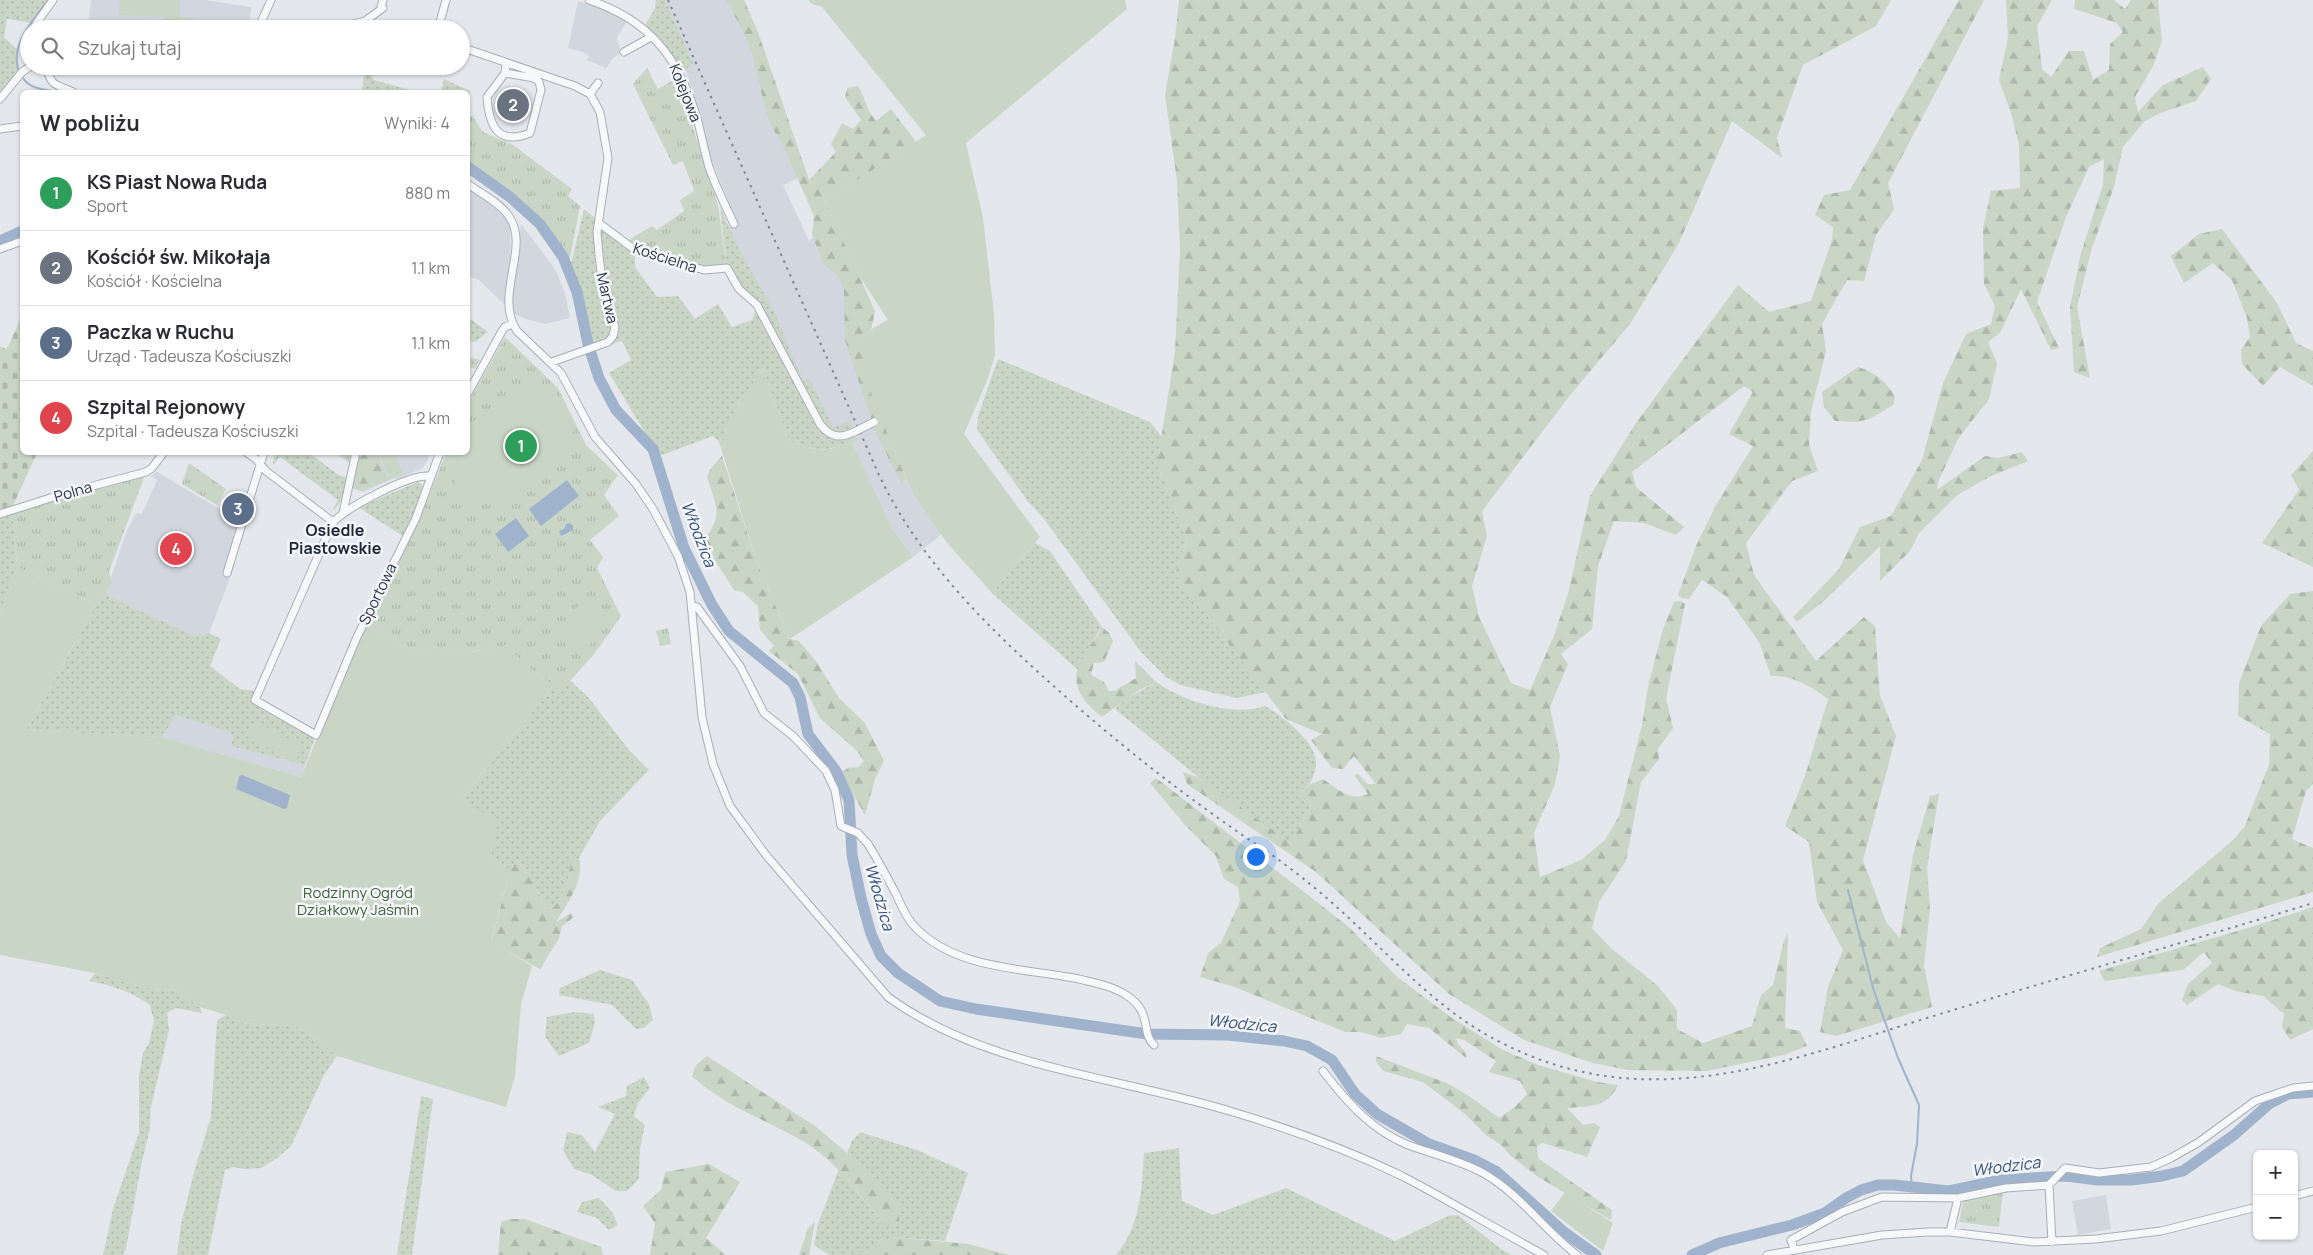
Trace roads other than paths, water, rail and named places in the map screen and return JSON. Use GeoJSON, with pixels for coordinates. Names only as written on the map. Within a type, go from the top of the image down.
{"type":"FeatureCollection","features":[{"type":"Feature","properties":{"kind":"street"},"geometry":{"type":"LineString","coordinates":[[39,20],[53,0]]}},
{"type":"Feature","properties":{"kind":"street"},"geometry":{"type":"LineString","coordinates":[[262,20],[271,0]]}},
{"type":"Feature","properties":{"kind":"street"},"geometry":{"type":"LineString","coordinates":[[366,20],[383,8],[381,7],[383,0]]}},
{"type":"Feature","properties":{"kind":"street"},"geometry":{"type":"LineString","coordinates":[[440,20],[446,0]]}},
{"type":"Feature","properties":{"kind":"street","name":"Kolejowa"},"geometry":{"type":"LineString","coordinates":[[589,0],[604,5],[638,24],[671,57],[680,73],[696,115],[710,168],[734,224]]}},
{"type":"Feature","properties":{"kind":"street"},"geometry":{"type":"LineString","coordinates":[[624,52],[651,37]]}},
{"type":"Feature","properties":{"kind":"street"},"geometry":{"type":"LineString","coordinates":[[470,51],[554,78],[590,94],[602,118],[608,158],[599,223]]}},
{"type":"Feature","properties":{"kind":"street"},"geometry":{"type":"LineString","coordinates":[[505,72],[534,78],[539,82],[541,90],[530,133],[520,137],[505,137],[496,131],[489,116],[486,97],[505,72],[506,64]]}},
{"type":"Feature","properties":{"kind":"street"},"geometry":{"type":"LineString","coordinates":[[0,99],[20,74]]}},
{"type":"Feature","properties":{"kind":"street"},"geometry":{"type":"LineString","coordinates":[[48,75],[52,84],[68,90]]}},
{"type":"Feature","properties":{"kind":"street"},"geometry":{"type":"LineString","coordinates":[[590,94],[598,83]]}},
{"type":"Feature","properties":{"kind":"street"},"geometry":{"type":"LineString","coordinates":[[0,129],[20,126]]}},
{"type":"Feature","properties":{"kind":"street"},"geometry":{"type":"LineString","coordinates":[[470,185],[507,213],[514,225],[516,239],[508,304],[512,324],[562,373],[595,436],[636,484],[653,509],[678,556],[690,592],[702,716],[713,764],[723,793],[754,840],[888,997],[910,1014],[932,1025],[986,1046],[1067,1072],[1153,1090],[1225,1109],[1359,1156],[1402,1177],[1544,1255]]}},
{"type":"Feature","properties":{"kind":"street","name":"Martwa"},"geometry":{"type":"LineString","coordinates":[[552,362],[600,346],[608,342],[613,336],[615,327],[601,276],[597,232],[599,223]]}},
{"type":"Feature","properties":{"kind":"street","name":"Kościelna"},"geometry":{"type":"LineString","coordinates":[[599,223],[635,250],[704,270],[727,268],[739,289],[757,305],[820,424],[828,434],[835,437],[844,437],[874,422]]}},
{"type":"Feature","properties":{"kind":"street"},"geometry":{"type":"LineString","coordinates":[[0,249],[20,242]]}},
{"type":"Feature","properties":{"kind":"street"},"geometry":{"type":"LineString","coordinates":[[470,389],[505,327],[512,324]]}},
{"type":"Feature","properties":{"kind":"street","name":"Polna"},"geometry":{"type":"LineString","coordinates":[[0,514],[66,492],[146,472],[152,468],[162,455]]}},
{"type":"Feature","properties":{"kind":"street"},"geometry":{"type":"LineString","coordinates":[[251,455],[256,458],[260,465],[333,522],[365,499],[415,478],[430,476]]}},
{"type":"Feature","properties":{"kind":"street"},"geometry":{"type":"LineString","coordinates":[[227,573],[263,455]]}},
{"type":"Feature","properties":{"kind":"street"},"geometry":{"type":"LineString","coordinates":[[344,513],[355,455]]}},
{"type":"Feature","properties":{"kind":"street","name":"Sportowa"},"geometry":{"type":"LineString","coordinates":[[333,522],[255,700],[316,735],[357,638],[416,518],[439,455]]}},
{"type":"Feature","properties":{"kind":"street"},"geometry":{"type":"LineString","coordinates":[[692,606],[697,606],[740,666],[764,713],[793,736],[826,771],[835,790],[841,826],[858,833],[876,857],[909,918],[926,937],[968,959],[1101,984],[1124,994],[1136,1002],[1145,1014],[1152,1043]]}},
{"type":"Feature","properties":{"kind":"street"},"geometry":{"type":"LineString","coordinates":[[1322,1071],[1361,1116],[1380,1131],[1405,1144],[1463,1163],[1484,1173],[1504,1188],[1545,1229],[1577,1255]]}},
{"type":"Feature","properties":{"kind":"street"},"geometry":{"type":"LineString","coordinates":[[1794,1249],[1791,1240],[1842,1212],[1882,1197],[1958,1198],[2006,1188],[2050,1183],[2065,1168],[2099,1173],[2151,1168],[2193,1145],[2254,1100],[2293,1088],[2313,1086]]}},
{"type":"Feature","properties":{"kind":"street"},"geometry":{"type":"LineString","coordinates":[[2050,1183],[2052,1242]]}},
{"type":"Feature","properties":{"kind":"street"},"geometry":{"type":"LineString","coordinates":[[2298,1195],[2313,1191]]}},
{"type":"Feature","properties":{"kind":"street"},"geometry":{"type":"LineString","coordinates":[[1950,1232],[1958,1198]]}},
{"type":"Feature","properties":{"kind":"street"},"geometry":{"type":"LineString","coordinates":[[1767,1255],[1882,1235],[1950,1232],[2052,1242],[2096,1239],[2160,1231],[2253,1208]]}},
{"type":"Feature","properties":{"kind":"water"},"geometry":{"type":"Polygon","coordinates":[[[567,480],[579,496],[541,526],[529,509],[567,480]]]}},
{"type":"Feature","properties":{"kind":"water"},"geometry":{"type":"Polygon","coordinates":[[[516,518],[529,536],[508,552],[495,534],[516,518]]]}},
{"type":"Feature","properties":{"kind":"water"},"geometry":{"type":"Polygon","coordinates":[[[570,523],[573,526],[573,530],[561,536],[559,531],[564,529],[566,524],[570,523]]]}},
{"type":"Feature","properties":{"kind":"water"},"geometry":{"type":"Polygon","coordinates":[[[242,775],[290,795],[287,808],[284,809],[236,789],[239,776],[242,775]]]}},
{"type":"Feature","properties":{"kind":"waterway"},"geometry":{"type":"LineString","coordinates":[[34,20],[48,0]]}},
{"type":"Feature","properties":{"kind":"waterway"},"geometry":{"type":"LineString","coordinates":[[19,72],[17,52],[20,42]]}},
{"type":"Feature","properties":{"kind":"waterway"},"geometry":{"type":"LineString","coordinates":[[22,76],[28,84],[46,90]]}},
{"type":"Feature","properties":{"kind":"waterway","name":"Włodzica"},"geometry":{"type":"LineString","coordinates":[[470,168],[510,197],[540,224],[563,257],[577,292],[588,344],[599,378],[616,410],[653,449],[684,548],[712,605],[729,631],[793,683],[800,697],[808,734],[836,771],[849,800],[852,855],[871,934],[881,956],[898,973],[940,1001],[976,1009],[1147,1034],[1228,1035],[1284,1041],[1307,1046],[1332,1060],[1355,1094],[1377,1114],[1429,1144],[1474,1160],[1497,1172],[1564,1232],[1596,1255]]}},
{"type":"Feature","properties":{"kind":"waterway","name":"Włodzica"},"geometry":{"type":"LineString","coordinates":[[0,241],[20,232]]}},
{"type":"Feature","properties":{"kind":"waterway"},"geometry":{"type":"LineString","coordinates":[[1848,890],[1873,988],[1898,1058],[1919,1105],[1917,1144],[1911,1176],[1912,1187]]}},
{"type":"Feature","properties":{"kind":"waterway","name":"Włodzica"},"geometry":{"type":"LineString","coordinates":[[1692,1255],[1719,1243],[1792,1225],[1825,1213],[1861,1190],[1878,1185],[1949,1191],[2001,1180],[2066,1176],[2098,1180],[2131,1180],[2183,1171],[2234,1135],[2269,1104],[2288,1094],[2313,1092]]}},
{"type":"Feature","properties":{"kind":"railway"},"geometry":{"type":"LineString","coordinates":[[668,0],[879,475],[914,536],[935,564],[957,591],[1005,642],[1104,730],[1176,787],[1303,878],[1422,987],[1460,1018],[1480,1031],[1502,1043],[1549,1063],[1595,1074],[1641,1079],[1687,1078],[1733,1072],[1826,1049],[2313,903]]}},
{"type":"Feature","properties":{"kind":"place","name":"Kościół św. Mikołaja"},"geometry":{"type":"Point","coordinates":[513,105]}},
{"type":"Feature","properties":{"kind":"place","name":"KS Piast Nowa Ruda"},"geometry":{"type":"Point","coordinates":[521,446]}},
{"type":"Feature","properties":{"kind":"place","name":"Paczka w Ruchu"},"geometry":{"type":"Point","coordinates":[238,509]}},
{"type":"Feature","properties":{"kind":"place","name":"Szpital Rejonowy"},"geometry":{"type":"Point","coordinates":[176,549]}},
{"type":"Feature","properties":{"kind":"district","name":"Osiedle Piastowskie"},"geometry":{"type":"Point","coordinates":[335,539]}},
{"type":"Feature","properties":{"kind":"park label","name":"Rodzinny Ogród Działkowy Jaśmin"},"geometry":{"type":"Point","coordinates":[358,902]}}]}
